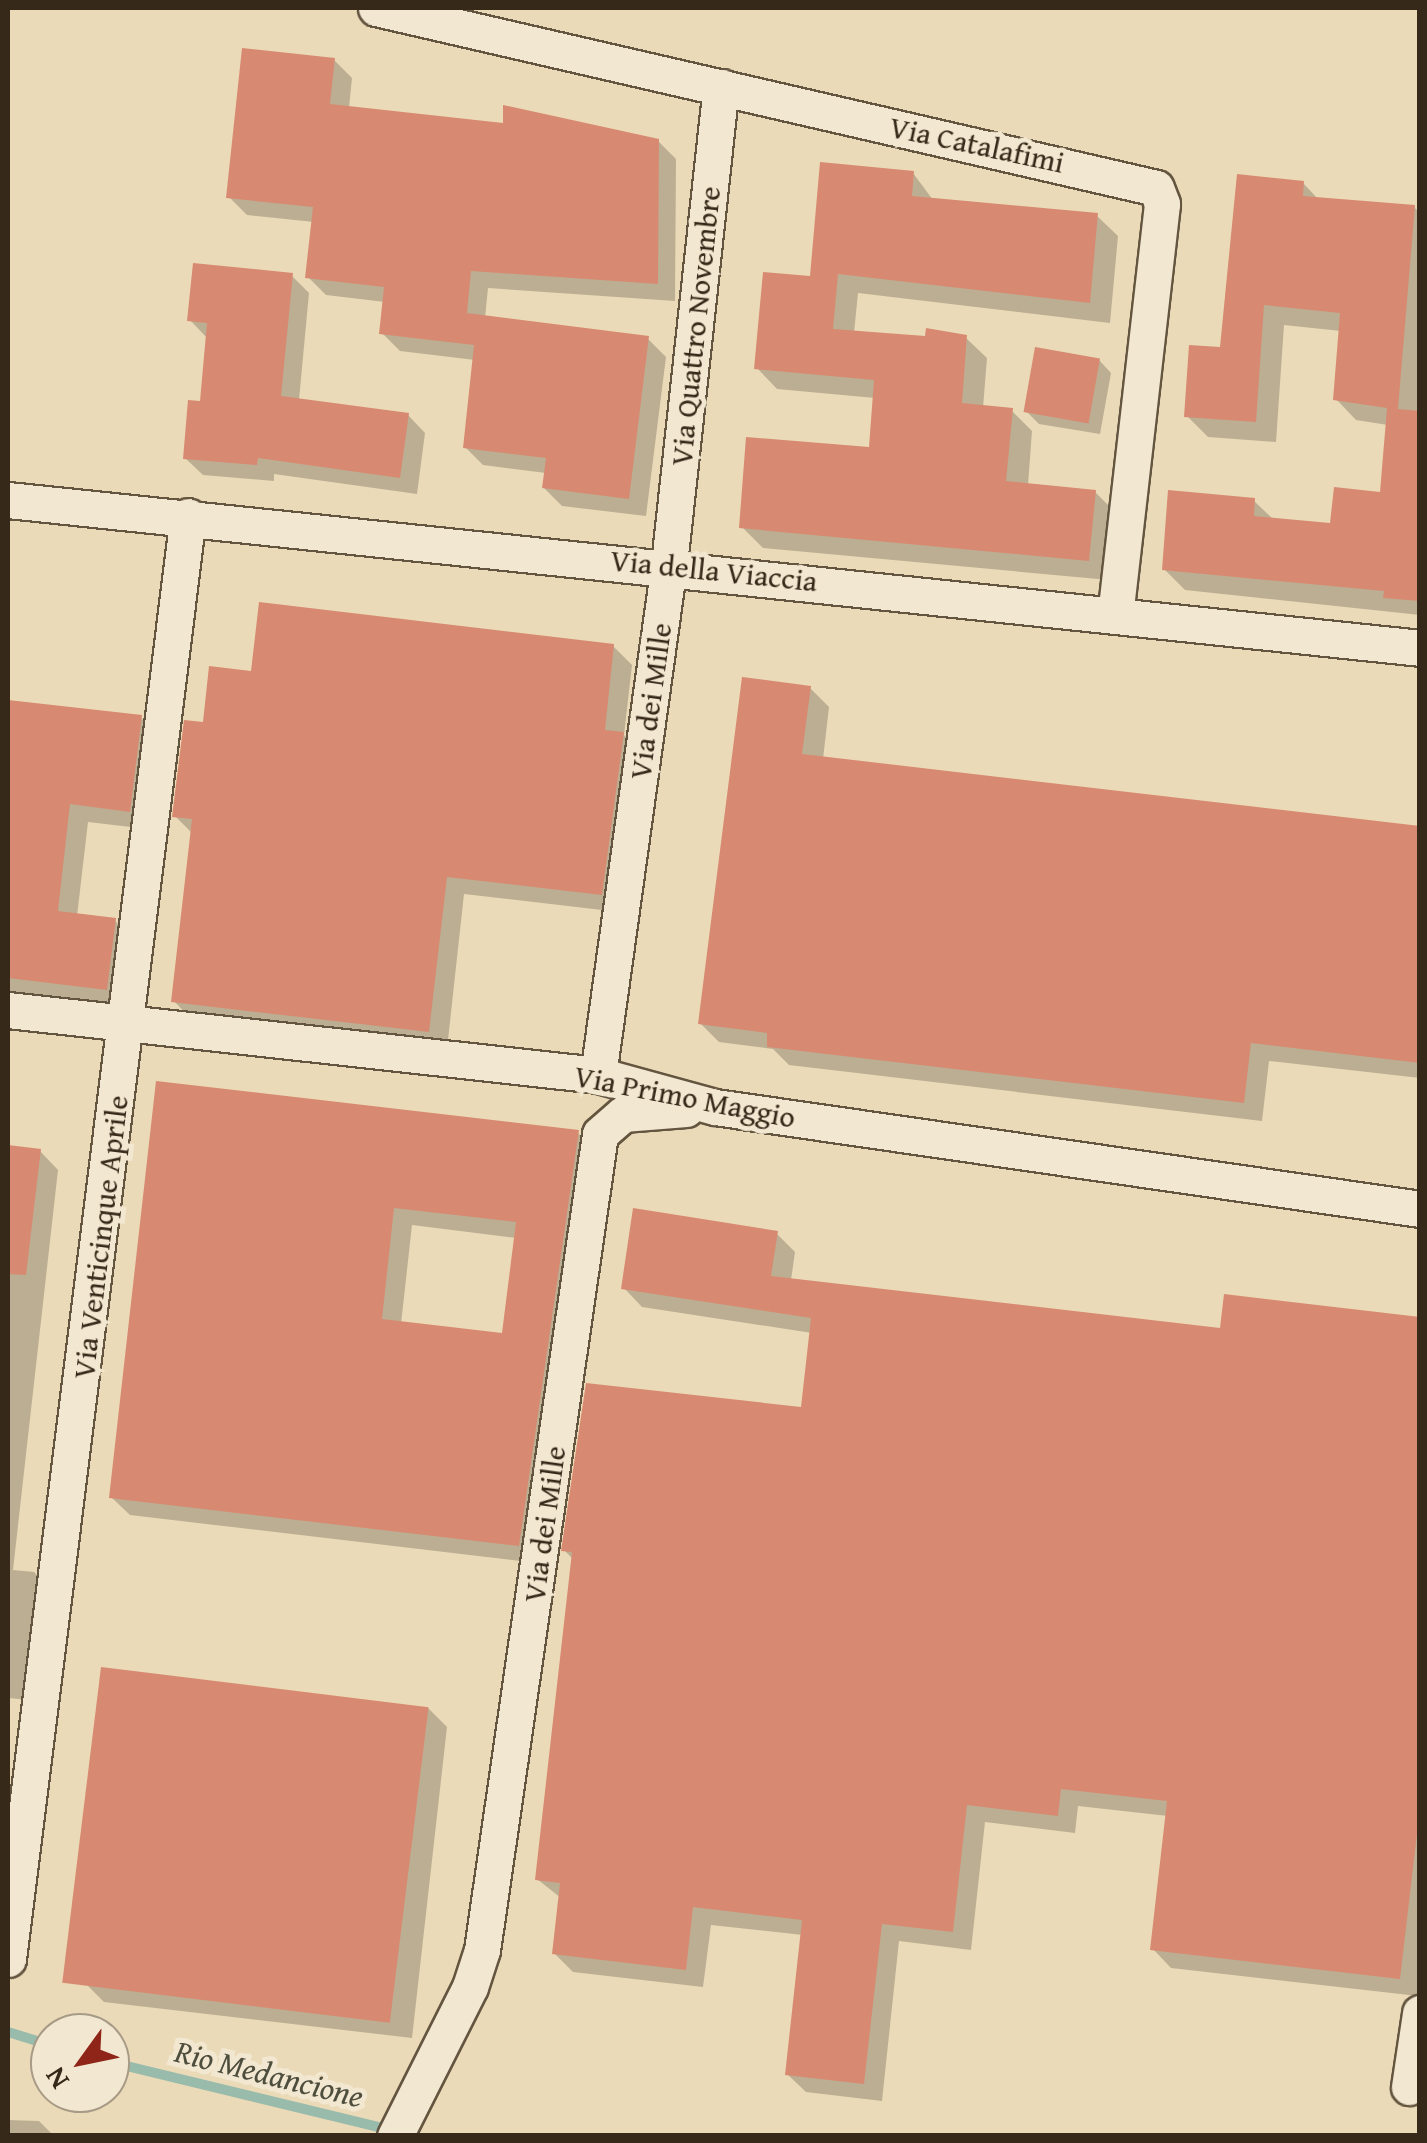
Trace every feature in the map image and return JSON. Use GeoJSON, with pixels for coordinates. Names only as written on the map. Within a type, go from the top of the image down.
{"type":"FeatureCollection","features":[{"type":"Feature","properties":{"kind":"street","name":"Via Catalafimi"},"geometry":{"type":"LineString","coordinates":[[376,8],[1156,188],[1162,204],[1115,615]]}},
{"type":"Feature","properties":{"kind":"street","name":"Via Quattro Novembre"},"geometry":{"type":"LineString","coordinates":[[668,564],[722,87]]}},
{"type":"Feature","properties":{"kind":"street","name":"Via della Viaccia"},"geometry":{"type":"LineString","coordinates":[[8,500],[668,564],[1420,648]]}},
{"type":"Feature","properties":{"kind":"street","name":"Via Venticinque Aprile"},"geometry":{"type":"LineString","coordinates":[[8,1959],[188,516]]}},
{"type":"Feature","properties":{"kind":"street","name":"Via dei Mille"},"geometry":{"type":"LineString","coordinates":[[598,1075],[668,564]]}},
{"type":"Feature","properties":{"kind":"street","name":"Via Primo Maggio"},"geometry":{"type":"LineString","coordinates":[[8,1010],[598,1075],[715,1107],[1420,1209]]}},
{"type":"Feature","properties":{"kind":"street","name":"Via dei Mille"},"geometry":{"type":"LineString","coordinates":[[402,2121],[450,2030],[482,1950],[600,1134],[623,1114],[715,1107]]}},
{"type":"Feature","properties":{"kind":"street"},"geometry":{"type":"LineString","coordinates":[[1409,2087],[1420,2013]]}},
{"type":"Feature","properties":{"kind":"building"},"geometry":{"type":"Polygon","coordinates":[[[242,48],[335,58],[330,104],[503,123],[503,105],[659,139],[658,284],[471,271],[467,313],[649,336],[629,499],[542,488],[546,458],[463,448],[474,345],[379,334],[384,287],[305,278],[313,207],[226,198],[242,48]]]}},
{"type":"Feature","properties":{"kind":"building"},"geometry":{"type":"Polygon","coordinates":[[[820,162],[914,171],[912,196],[1098,213],[1090,303],[838,274],[833,329],[925,336],[926,328],[967,335],[962,403],[1013,408],[1006,481],[1096,490],[1089,561],[739,528],[746,437],[869,447],[874,380],[754,369],[763,272],[810,276],[820,162]]]}},
{"type":"Feature","properties":{"kind":"building"},"geometry":{"type":"Polygon","coordinates":[[[1237,174],[1304,181],[1303,196],[1415,205],[1398,409],[1420,411],[1420,601],[1383,598],[1384,591],[1162,570],[1168,490],[1255,498],[1254,516],[1330,523],[1334,487],[1380,492],[1387,408],[1333,400],[1340,313],[1264,305],[1256,422],[1184,417],[1189,345],[1220,347],[1237,174]]]}},
{"type":"Feature","properties":{"kind":"building"},"geometry":{"type":"Polygon","coordinates":[[[193,263],[293,273],[281,396],[409,413],[400,478],[258,458],[257,465],[183,459],[188,400],[200,401],[207,323],[187,321],[193,263]]]}},
{"type":"Feature","properties":{"kind":"building"},"geometry":{"type":"Polygon","coordinates":[[[1035,347],[1100,358],[1089,423],[1024,412],[1035,347]]]}},
{"type":"Feature","properties":{"kind":"building"},"geometry":{"type":"Polygon","coordinates":[[[259,602],[614,644],[605,730],[624,732],[602,895],[447,877],[429,1032],[171,1002],[192,819],[172,817],[184,720],[203,722],[209,666],[251,671],[259,602]]]}},
{"type":"Feature","properties":{"kind":"building"},"geometry":{"type":"Polygon","coordinates":[[[742,677],[811,686],[802,754],[1420,826],[1420,1063],[1251,1043],[1244,1103],[767,1047],[767,1033],[698,1024],[742,677]]]}},
{"type":"Feature","properties":{"kind":"building"},"geometry":{"type":"Polygon","coordinates":[[[8,700],[142,715],[130,812],[70,804],[58,911],[116,918],[107,990],[8,978],[8,700]]]}},
{"type":"Feature","properties":{"kind":"building"},"geometry":{"type":"Polygon","coordinates":[[[156,1081],[579,1130],[519,1546],[109,1498],[156,1081]],[[394,1208],[382,1319],[502,1333],[516,1222],[394,1208]]]}},
{"type":"Feature","properties":{"kind":"building"},"geometry":{"type":"Polygon","coordinates":[[[8,1145],[41,1149],[26,1275],[8,1274],[8,1145]]]}},
{"type":"Feature","properties":{"kind":"building"},"geometry":{"type":"Polygon","coordinates":[[[633,1208],[778,1231],[771,1276],[1220,1328],[1224,1294],[1420,1317],[1420,1808],[1400,1979],[1150,1950],[1167,1801],[1061,1789],[1058,1816],[967,1805],[953,1932],[882,1924],[864,2084],[785,2075],[802,1920],[693,1907],[686,1970],[552,1954],[560,1883],[535,1880],[572,1552],[561,1551],[586,1383],[801,1407],[811,1318],[621,1289],[633,1208]]]}},
{"type":"Feature","properties":{"kind":"building"},"geometry":{"type":"Polygon","coordinates":[[[101,1667],[429,1707],[390,2023],[62,1983],[101,1667]]]}},
{"type":"Feature","properties":{"kind":"waterway","name":"Rio Medancione"},"geometry":{"type":"LineString","coordinates":[[8,2032],[30,2039]]}},
{"type":"Feature","properties":{"kind":"waterway","name":"Rio Medancione"},"geometry":{"type":"LineString","coordinates":[[130,2067],[416,2136]]}}]}
